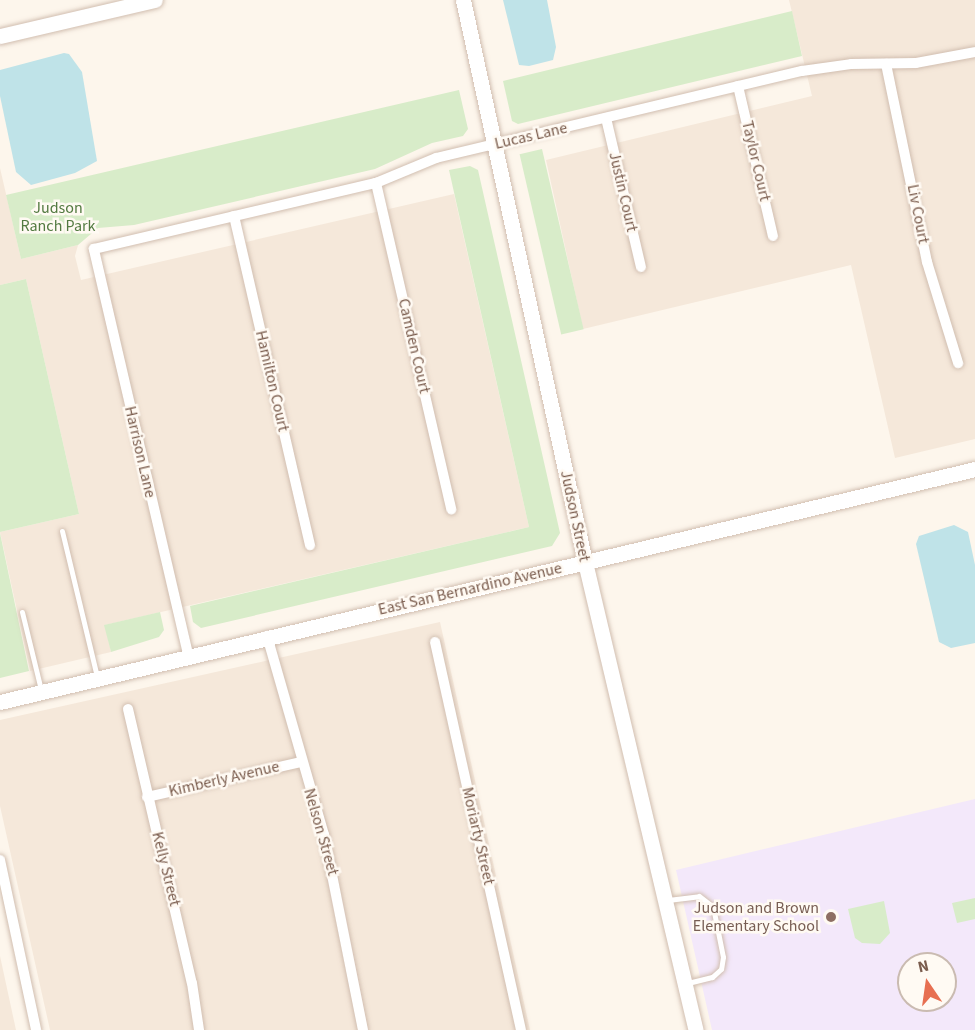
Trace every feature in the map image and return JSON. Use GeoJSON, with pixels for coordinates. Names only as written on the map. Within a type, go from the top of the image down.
{"type":"FeatureCollection","features":[{"type":"Feature","properties":{"kind":"street"},"geometry":{"type":"LineString","coordinates":[[0,36],[130,3],[154,0]]}},
{"type":"Feature","properties":{"kind":"street","name":"Judson Street"},"geometry":{"type":"LineString","coordinates":[[463,0],[585,562],[696,1030]]}},
{"type":"Feature","properties":{"kind":"street","name":"Lucas Lane"},"geometry":{"type":"LineString","coordinates":[[94,249],[376,183],[429,160],[738,86],[829,66],[927,62],[975,52]]}},
{"type":"Feature","properties":{"kind":"street","name":"Liv Court"},"geometry":{"type":"LineString","coordinates":[[886,64],[927,262],[958,363]]}},
{"type":"Feature","properties":{"kind":"street","name":"Taylor Court"},"geometry":{"type":"LineString","coordinates":[[738,86],[773,236]]}},
{"type":"Feature","properties":{"kind":"street","name":"Justin Court"},"geometry":{"type":"LineString","coordinates":[[606,118],[641,267]]}},
{"type":"Feature","properties":{"kind":"street","name":"Camden Court"},"geometry":{"type":"LineString","coordinates":[[376,183],[451,509]]}},
{"type":"Feature","properties":{"kind":"street","name":"Hamilton Court"},"geometry":{"type":"LineString","coordinates":[[234,216],[310,545]]}},
{"type":"Feature","properties":{"kind":"street","name":"Harrison Lane"},"geometry":{"type":"LineString","coordinates":[[94,249],[188,654]]}},
{"type":"Feature","properties":{"kind":"street","name":"East San Bernardino Avenue"},"geometry":{"type":"LineString","coordinates":[[0,702],[188,654],[975,469]]}},
{"type":"Feature","properties":{"kind":"street","name":"Nelson Street"},"geometry":{"type":"LineString","coordinates":[[267,636],[340,901],[363,1030]]}},
{"type":"Feature","properties":{"kind":"street","name":"Moriarty Street"},"geometry":{"type":"LineString","coordinates":[[435,642],[521,1030]]}},
{"type":"Feature","properties":{"kind":"street","name":"Kelly Street"},"geometry":{"type":"LineString","coordinates":[[128,709],[192,983],[199,1030]]}},
{"type":"Feature","properties":{"kind":"street","name":"Kimberly Avenue"},"geometry":{"type":"LineString","coordinates":[[147,797],[301,762]]}},
{"type":"Feature","properties":{"kind":"street"},"geometry":{"type":"LineString","coordinates":[[0,860],[36,1030]]}},
{"type":"Feature","properties":{"kind":"lane"},"geometry":{"type":"LineString","coordinates":[[62,531],[98,678]]}},
{"type":"Feature","properties":{"kind":"lane"},"geometry":{"type":"LineString","coordinates":[[21,612],[41,692]]}},
{"type":"Feature","properties":{"kind":"lane"},"geometry":{"type":"LineString","coordinates":[[667,901],[699,896],[713,907],[723,957],[721,969],[712,977],[686,983]]}},
{"type":"Feature","properties":{"kind":"shaded area"},"geometry":{"type":"Polygon","coordinates":[[[789,0],[975,0],[975,439],[895,458],[851,265],[583,329],[546,160],[812,96],[789,0]]]}},
{"type":"Feature","properties":{"kind":"shaded area"},"geometry":{"type":"Polygon","coordinates":[[[0,168],[21,259],[78,245],[75,256],[81,280],[454,194],[529,527],[105,625],[111,652],[30,671],[0,532],[79,514],[26,279],[0,285],[0,168]]]}},
{"type":"Feature","properties":{"kind":"shaded area"},"geometry":{"type":"Polygon","coordinates":[[[440,622],[530,1030],[50,1030],[0,806],[0,720],[440,622]]]}},
{"type":"Feature","properties":{"kind":"shaded area","name":"Judson and Brown Elementary School"},"geometry":{"type":"Polygon","coordinates":[[[975,799],[975,1030],[712,1030],[676,870],[975,799]]]}},
{"type":"Feature","properties":{"kind":"shaded area"},"geometry":{"type":"Polygon","coordinates":[[[0,956],[16,1030],[0,1030],[0,956]]]}},
{"type":"Feature","properties":{"kind":"green space"},"geometry":{"type":"Polygon","coordinates":[[[792,11],[802,56],[518,124],[512,121],[503,81],[792,11]]]}},
{"type":"Feature","properties":{"kind":"green space","name":"Judson Ranch Park"},"geometry":{"type":"Polygon","coordinates":[[[459,90],[468,129],[463,136],[432,143],[375,169],[134,225],[98,228],[78,245],[21,259],[6,195],[459,90]]]}},
{"type":"Feature","properties":{"kind":"green space"},"geometry":{"type":"Polygon","coordinates":[[[542,149],[584,329],[561,334],[520,154],[542,149]]]}},
{"type":"Feature","properties":{"kind":"green space"},"geometry":{"type":"Polygon","coordinates":[[[470,166],[478,170],[560,533],[552,546],[201,628],[193,622],[190,606],[529,527],[449,170],[470,166]]]}},
{"type":"Feature","properties":{"kind":"green space"},"geometry":{"type":"Polygon","coordinates":[[[26,279],[79,514],[0,532],[0,285],[26,279]]]}},
{"type":"Feature","properties":{"kind":"green space"},"geometry":{"type":"Polygon","coordinates":[[[0,533],[29,671],[0,678],[0,533]]]}},
{"type":"Feature","properties":{"kind":"green space"},"geometry":{"type":"Polygon","coordinates":[[[160,612],[164,630],[159,637],[111,652],[104,625],[160,612]]]}},
{"type":"Feature","properties":{"kind":"green space"},"geometry":{"type":"Polygon","coordinates":[[[975,898],[975,919],[957,923],[952,903],[975,898]]]}},
{"type":"Feature","properties":{"kind":"green space"},"geometry":{"type":"Polygon","coordinates":[[[884,901],[890,933],[880,944],[862,943],[855,938],[848,909],[884,901]]]}},
{"type":"Feature","properties":{"kind":"water"},"geometry":{"type":"Polygon","coordinates":[[[503,0],[547,0],[556,47],[553,60],[529,66],[519,65],[503,0]]]}},
{"type":"Feature","properties":{"kind":"water"},"geometry":{"type":"Polygon","coordinates":[[[64,53],[69,54],[82,72],[97,161],[75,173],[31,185],[16,172],[0,96],[0,70],[64,53]]]}},
{"type":"Feature","properties":{"kind":"water"},"geometry":{"type":"Polygon","coordinates":[[[954,525],[968,532],[975,565],[975,643],[951,648],[939,642],[916,544],[919,536],[954,525]]]}},
{"type":"Feature","properties":{"kind":"place","name":"Judson and Brown Elementary School"},"geometry":{"type":"Point","coordinates":[831,917]}}]}
